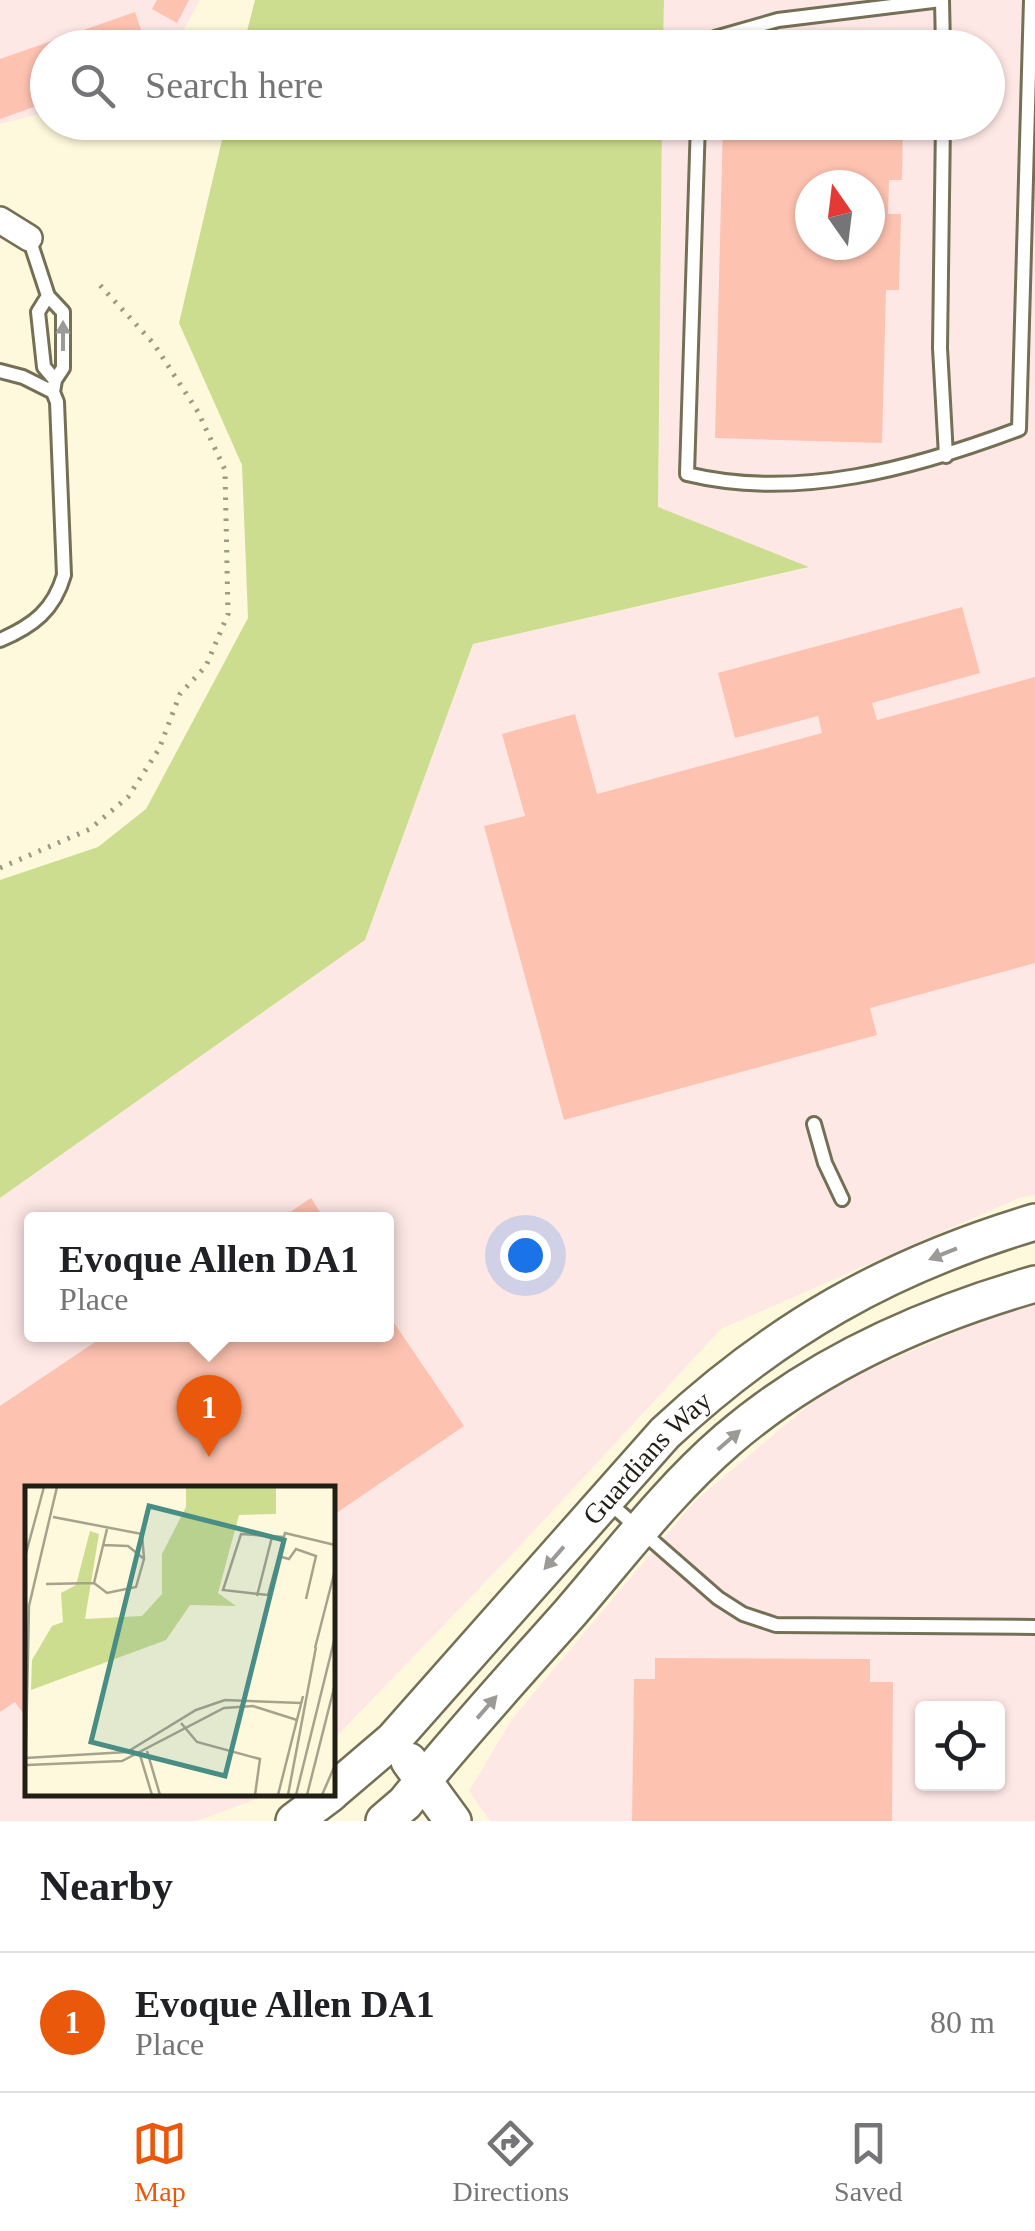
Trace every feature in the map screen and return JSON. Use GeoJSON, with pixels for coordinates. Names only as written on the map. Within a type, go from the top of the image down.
{"type":"FeatureCollection","features":[{"type":"Feature","properties":{"kind":"street"},"geometry":{"type":"LineString","coordinates":[[0,220],[29,238]]}},
{"type":"Feature","properties":{"kind":"street","name":"Guardians Way"},"geometry":{"type":"LineString","coordinates":[[383,1821],[405,1803],[643,1529],[659,1474],[706,1395],[754,1356],[824,1310],[896,1272],[1035,1222]]}},
{"type":"Feature","properties":{"kind":"street","name":"Guardians Way"},"geometry":{"type":"LineString","coordinates":[[336,1789],[393,1740],[606,1500],[726,1441],[781,1398],[839,1362],[984,1298],[1035,1284]]}},
{"type":"Feature","properties":{"kind":"street"},"geometry":{"type":"LineString","coordinates":[[393,1740],[453,1821]]}},
{"type":"Feature","properties":{"kind":"street"},"geometry":{"type":"LineString","coordinates":[[336,1789],[383,1821]]}},
{"type":"Feature","properties":{"kind":"street","name":"Guardians Way"},"geometry":{"type":"LineString","coordinates":[[294,1821],[327,1796]]}},
{"type":"Feature","properties":{"kind":"lane"},"geometry":{"type":"LineString","coordinates":[[743,30],[778,20],[942,0],[943,30]]}},
{"type":"Feature","properties":{"kind":"lane"},"geometry":{"type":"LineString","coordinates":[[697,140],[687,474],[722,483],[804,485],[946,456],[1019,429],[1031,131],[1031,0]]}},
{"type":"Feature","properties":{"kind":"lane"},"geometry":{"type":"LineString","coordinates":[[943,140],[940,348],[946,456]]}},
{"type":"Feature","properties":{"kind":"lane"},"geometry":{"type":"LineString","coordinates":[[29,238],[48,296],[63,312],[63,368],[54,386]]}},
{"type":"Feature","properties":{"kind":"lane"},"geometry":{"type":"LineString","coordinates":[[0,640],[28,628],[48,610],[64,575],[57,402],[44,367],[38,312],[48,296]]}},
{"type":"Feature","properties":{"kind":"lane"},"geometry":{"type":"LineString","coordinates":[[0,371],[54,386]]}},
{"type":"Feature","properties":{"kind":"lane"},"geometry":{"type":"LineString","coordinates":[[814,1124],[825,1163],[842,1199]]}},
{"type":"Feature","properties":{"kind":"lane"},"geometry":{"type":"LineString","coordinates":[[606,1500],[718,1598],[743,1614],[776,1624],[1035,1628]]}},
{"type":"Feature","properties":{"kind":"path"},"geometry":{"type":"LineString","coordinates":[[0,868],[90,829],[128,797],[159,749],[180,694],[206,666],[228,614],[225,470],[198,412],[154,344],[98,282]]}},
{"type":"Feature","properties":{"kind":"shaded area"},"geometry":{"type":"Polygon","coordinates":[[[0,0],[200,0],[183,30],[30,30],[30,116],[0,124],[0,0]]]}},
{"type":"Feature","properties":{"kind":"shaded area"},"geometry":{"type":"Polygon","coordinates":[[[664,0],[1035,0],[1035,1195],[1019,1198],[721,1329],[335,1738],[335,1486],[25,1486],[25,1796],[265,1796],[197,1821],[0,1821],[0,1198],[365,940],[473,644],[807,568],[658,508],[662,140],[1005,140],[1005,30],[663,30],[664,0]]]}},
{"type":"Feature","properties":{"kind":"shaded area"},"geometry":{"type":"Polygon","coordinates":[[[1035,1302],[1035,1821],[490,1821],[469,1791],[512,1719],[694,1502],[831,1386],[1021,1304],[1035,1302]]]}},
{"type":"Feature","properties":{"kind":"green space"},"geometry":{"type":"Polygon","coordinates":[[[255,0],[664,0],[663,30],[247,30],[255,0]]]}},
{"type":"Feature","properties":{"kind":"green space"},"geometry":{"type":"Polygon","coordinates":[[[222,140],[662,140],[658,507],[809,567],[473,644],[365,940],[0,1198],[0,880],[98,847],[146,809],[248,618],[242,465],[179,323],[222,140]]]}},
{"type":"Feature","properties":{"kind":"building"},"geometry":{"type":"Polygon","coordinates":[[[157,0],[189,0],[177,23],[152,9],[157,0]]]}},
{"type":"Feature","properties":{"kind":"building"},"geometry":{"type":"Polygon","coordinates":[[[135,12],[141,30],[83,30],[135,12]]]}},
{"type":"Feature","properties":{"kind":"building"},"geometry":{"type":"Polygon","coordinates":[[[30,49],[30,108],[0,119],[0,59],[30,49]]]}},
{"type":"Feature","properties":{"kind":"building"},"geometry":{"type":"Polygon","coordinates":[[[723,140],[903,140],[902,180],[889,180],[888,214],[901,214],[899,290],[886,290],[882,443],[715,438],[723,140]]]}},
{"type":"Feature","properties":{"kind":"building"},"geometry":{"type":"Polygon","coordinates":[[[962,607],[980,673],[872,703],[877,720],[1035,677],[1035,963],[870,1008],[877,1035],[564,1120],[484,826],[525,816],[502,734],[575,714],[597,794],[822,733],[818,716],[735,738],[718,673],[962,607]]]}},
{"type":"Feature","properties":{"kind":"building"},"geometry":{"type":"Polygon","coordinates":[[[311,1198],[320,1212],[290,1212],[311,1198]]]}},
{"type":"Feature","properties":{"kind":"building"},"geometry":{"type":"Polygon","coordinates":[[[394,1323],[464,1426],[335,1514],[335,1486],[25,1486],[25,1716],[15,1702],[0,1712],[0,1406],[95,1342],[394,1342],[394,1323]]]}},
{"type":"Feature","properties":{"kind":"building"},"geometry":{"type":"Polygon","coordinates":[[[655,1658],[870,1659],[870,1682],[893,1682],[892,1821],[632,1821],[634,1679],[655,1679],[655,1658]]]}},
{"type":"Feature","properties":{"kind":"place","name":"Evoque Allen DA1"},"geometry":{"type":"Point","coordinates":[209,1457]}}]}
